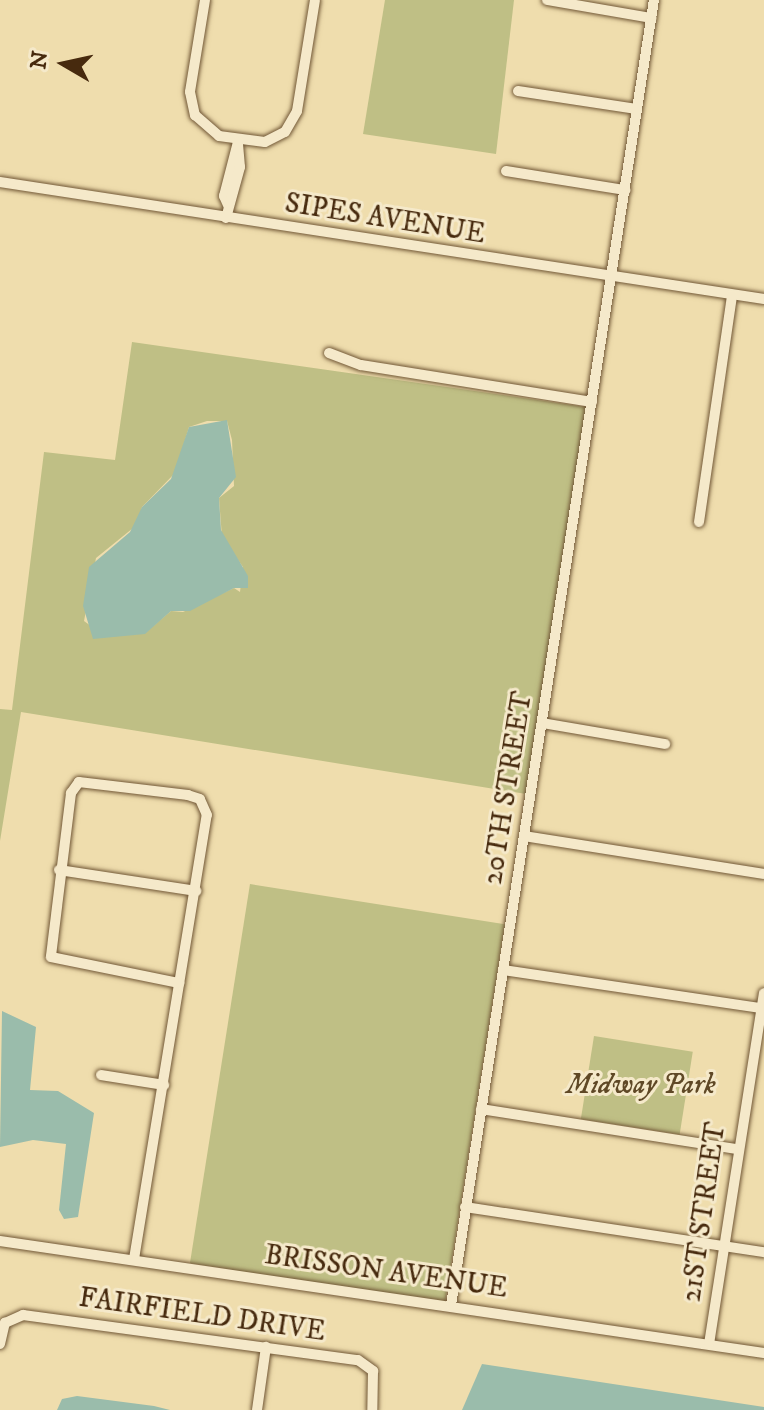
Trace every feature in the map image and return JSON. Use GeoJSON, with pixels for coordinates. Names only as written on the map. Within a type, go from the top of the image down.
{"type":"FeatureCollection","features":[{"type":"Feature","properties":{"kind":"street"},"geometry":{"type":"LineString","coordinates":[[205,0],[190,104],[203,126],[238,142],[276,140],[293,122],[315,0]]}},
{"type":"Feature","properties":{"kind":"street"},"geometry":{"type":"LineString","coordinates":[[547,0],[651,18]]}},
{"type":"Feature","properties":{"kind":"street","name":"20TH STREET"},"geometry":{"type":"LineString","coordinates":[[451,1305],[654,0]]}},
{"type":"Feature","properties":{"kind":"street"},"geometry":{"type":"LineString","coordinates":[[518,91],[637,109]]}},
{"type":"Feature","properties":{"kind":"street"},"geometry":{"type":"LineString","coordinates":[[226,218],[238,142]]}},
{"type":"Feature","properties":{"kind":"street"},"geometry":{"type":"LineString","coordinates":[[506,171],[625,190]]}},
{"type":"Feature","properties":{"kind":"street","name":"SIPES AVENUE"},"geometry":{"type":"LineString","coordinates":[[0,182],[764,299]]}},
{"type":"Feature","properties":{"kind":"street"},"geometry":{"type":"LineString","coordinates":[[699,522],[732,295]]}},
{"type":"Feature","properties":{"kind":"street"},"geometry":{"type":"LineString","coordinates":[[329,353],[361,365],[592,402]]}},
{"type":"Feature","properties":{"kind":"street"},"geometry":{"type":"LineString","coordinates":[[542,723],[665,744]]}},
{"type":"Feature","properties":{"kind":"street"},"geometry":{"type":"LineString","coordinates":[[134,1259],[207,815],[200,799],[122,784],[79,782],[71,793],[59,870],[51,957],[179,983]]}},
{"type":"Feature","properties":{"kind":"street"},"geometry":{"type":"LineString","coordinates":[[524,836],[764,874]]}},
{"type":"Feature","properties":{"kind":"street"},"geometry":{"type":"LineString","coordinates":[[59,870],[196,891]]}},
{"type":"Feature","properties":{"kind":"street"},"geometry":{"type":"LineString","coordinates":[[503,970],[761,1008]]}},
{"type":"Feature","properties":{"kind":"street","name":"21ST STREET"},"geometry":{"type":"LineString","coordinates":[[709,1344],[737,1149],[764,993]]}},
{"type":"Feature","properties":{"kind":"street"},"geometry":{"type":"LineString","coordinates":[[101,1075],[164,1085]]}},
{"type":"Feature","properties":{"kind":"street"},"geometry":{"type":"LineString","coordinates":[[481,1109],[737,1149]]}},
{"type":"Feature","properties":{"kind":"street"},"geometry":{"type":"LineString","coordinates":[[465,1207],[764,1252]]}},
{"type":"Feature","properties":{"kind":"street","name":"BRISSON AVENUE"},"geometry":{"type":"LineString","coordinates":[[0,1241],[764,1353]]}},
{"type":"Feature","properties":{"kind":"street","name":"FAIRFIELD DRIVE"},"geometry":{"type":"LineString","coordinates":[[0,1344],[5,1323],[23,1315],[266,1347],[368,1365],[376,1383],[372,1410]]}},
{"type":"Feature","properties":{"kind":"street"},"geometry":{"type":"LineString","coordinates":[[257,1410],[266,1347]]}},
{"type":"Feature","properties":{"kind":"green space"},"geometry":{"type":"Polygon","coordinates":[[[385,0],[514,0],[496,154],[363,134],[385,0]]]}},
{"type":"Feature","properties":{"kind":"green space"},"geometry":{"type":"Polygon","coordinates":[[[132,342],[586,407],[526,794],[21,712],[0,841],[0,709],[12,710],[44,452],[115,460],[132,342]],[[207,421],[189,427],[175,473],[142,507],[138,524],[96,558],[84,621],[106,637],[145,633],[171,611],[183,612],[234,588],[240,592],[243,567],[222,537],[219,498],[234,486],[232,440],[227,421],[207,421]]]}},
{"type":"Feature","properties":{"kind":"green space"},"geometry":{"type":"Polygon","coordinates":[[[250,884],[505,924],[445,1304],[190,1263],[250,884]]]}},
{"type":"Feature","properties":{"kind":"green space","name":"Midway Park"},"geometry":{"type":"Polygon","coordinates":[[[594,1036],[693,1052],[680,1135],[581,1119],[594,1036]]]}},
{"type":"Feature","properties":{"kind":"shaded area"},"geometry":{"type":"Polygon","coordinates":[[[227,420],[236,477],[219,498],[221,530],[248,576],[248,588],[234,588],[190,611],[171,611],[145,634],[93,639],[83,606],[89,567],[130,532],[142,507],[171,479],[189,427],[227,420]]]}},
{"type":"Feature","properties":{"kind":"shaded area"},"geometry":{"type":"Polygon","coordinates":[[[2,1011],[36,1027],[30,1090],[58,1091],[94,1113],[78,1217],[64,1219],[59,1210],[66,1144],[33,1140],[0,1147],[2,1011]]]}},
{"type":"Feature","properties":{"kind":"shaded area"},"geometry":{"type":"Polygon","coordinates":[[[482,1364],[764,1407],[764,1410],[462,1410],[482,1364]]]}},
{"type":"Feature","properties":{"kind":"shaded area"},"geometry":{"type":"Polygon","coordinates":[[[77,1396],[170,1410],[57,1410],[62,1399],[77,1396]]]}}]}
